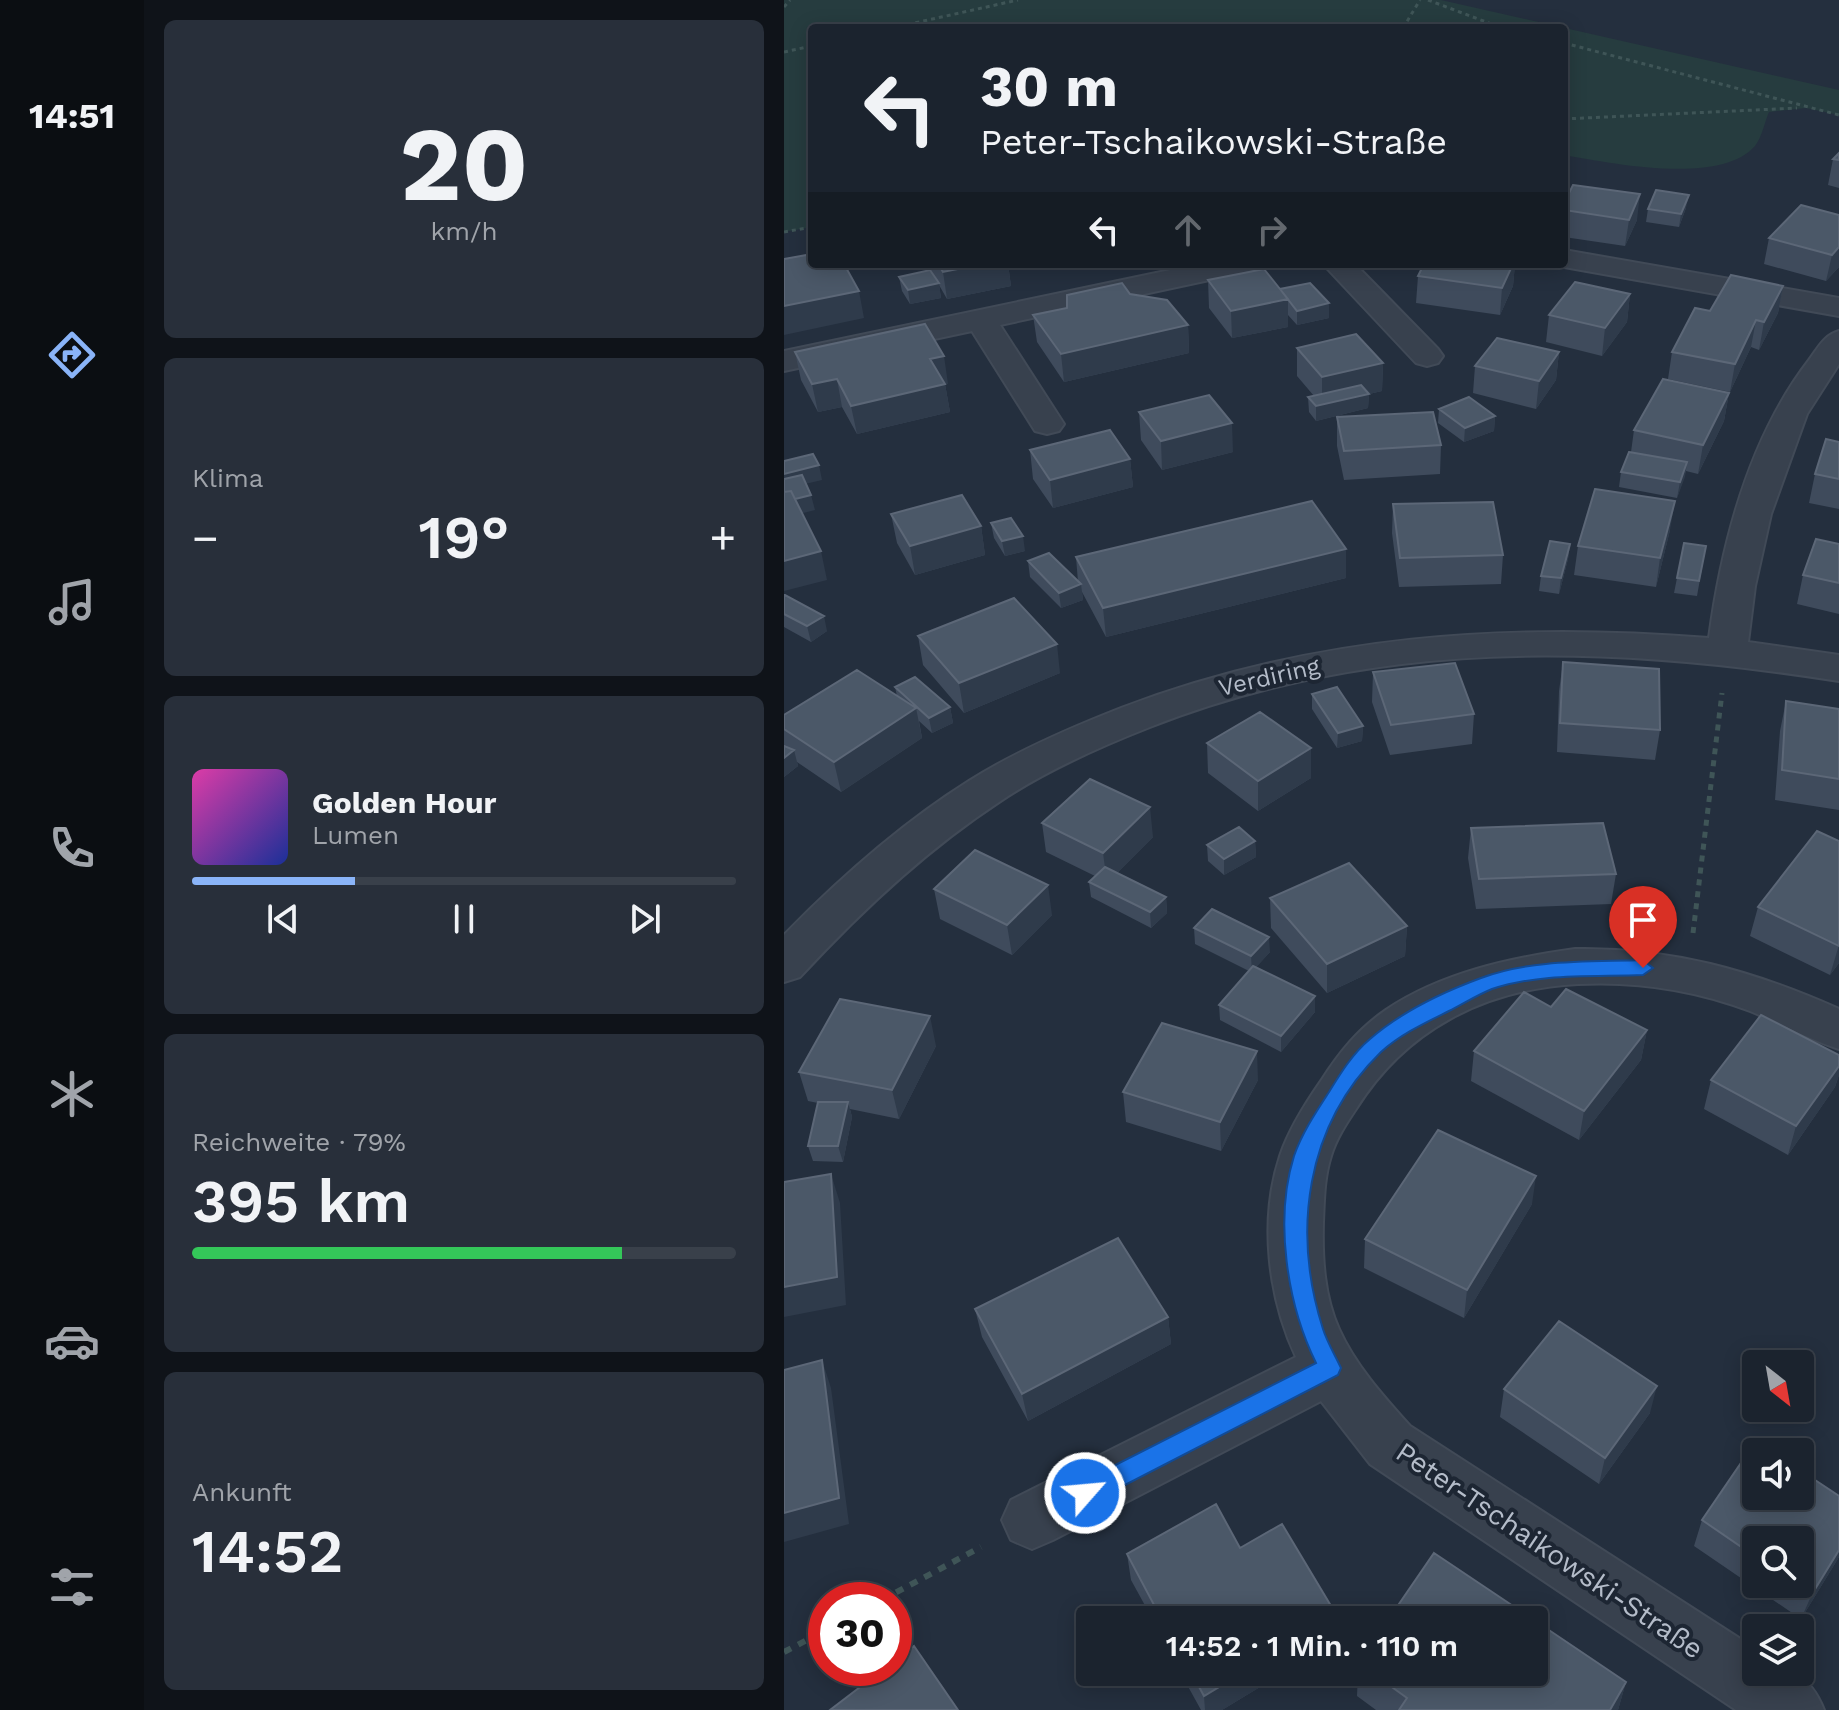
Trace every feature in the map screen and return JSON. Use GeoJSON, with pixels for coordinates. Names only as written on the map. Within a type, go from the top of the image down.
{"type":"FeatureCollection","features":[{"type":"Feature","properties":{"kind":"street"},"geometry":{"type":"LineString","coordinates":[[1568,260],[1839,307]]}},
{"type":"Feature","properties":{"kind":"street"},"geometry":{"type":"LineString","coordinates":[[784,361],[1223,268]]}},
{"type":"Feature","properties":{"kind":"street"},"geometry":{"type":"LineString","coordinates":[[1342,268],[1427,356]]}},
{"type":"Feature","properties":{"kind":"street"},"geometry":{"type":"LineString","coordinates":[[981,319],[1047,424]]}},
{"type":"Feature","properties":{"kind":"street"},"geometry":{"type":"LineString","coordinates":[[1727,653],[1731,611],[1759,495],[1806,387],[1839,341]]}},
{"type":"Feature","properties":{"kind":"street","name":"Verdiring"},"geometry":{"type":"LineString","coordinates":[[784,965],[812,934],[898,855],[987,789],[1075,741],[1198,694],[1318,663],[1457,646],[1541,640],[1660,644],[1839,668]]}},
{"type":"Feature","properties":{"kind":"street","name":"Peter-Tschaikowski-Straße"},"geometry":{"type":"LineString","coordinates":[[1792,1710],[1390,1445],[1356,1407],[1330,1368],[1313,1333],[1300,1285],[1296,1239],[1298,1202],[1305,1157],[1322,1119],[1349,1077],[1374,1047],[1402,1025],[1486,984],[1537,971],[1643,968],[1689,973],[1764,995],[1839,1030]]}},
{"type":"Feature","properties":{"kind":"street"},"geometry":{"type":"LineString","coordinates":[[1032,1520],[1330,1368]]}},
{"type":"Feature","properties":{"kind":"path"},"geometry":{"type":"LineString","coordinates":[[784,7],[790,0]]}},
{"type":"Feature","properties":{"kind":"path"},"geometry":{"type":"LineString","coordinates":[[910,24],[1018,0]]}},
{"type":"Feature","properties":{"kind":"path"},"geometry":{"type":"LineString","coordinates":[[1405,24],[1420,0]]}},
{"type":"Feature","properties":{"kind":"path"},"geometry":{"type":"LineString","coordinates":[[1428,0],[1491,24]]}},
{"type":"Feature","properties":{"kind":"path"},"geometry":{"type":"LineString","coordinates":[[1568,44],[1839,115]]}},
{"type":"Feature","properties":{"kind":"path"},"geometry":{"type":"LineString","coordinates":[[784,52],[808,47]]}},
{"type":"Feature","properties":{"kind":"path"},"geometry":{"type":"LineString","coordinates":[[1568,119],[1806,108]]}},
{"type":"Feature","properties":{"kind":"path"},"geometry":{"type":"LineString","coordinates":[[784,232],[808,228]]}},
{"type":"Feature","properties":{"kind":"path"},"geometry":{"type":"LineString","coordinates":[[1689,973],[1727,653]]}},
{"type":"Feature","properties":{"kind":"path"},"geometry":{"type":"LineString","coordinates":[[912,1584],[1032,1520]]}},
{"type":"Feature","properties":{"kind":"path"},"geometry":{"type":"LineString","coordinates":[[784,1652],[808,1639]]}},
{"type":"Feature","properties":{"kind":"green space"},"geometry":{"type":"Polygon","coordinates":[[[784,0],[1441,0],[1547,24],[808,24],[808,228],[784,232],[784,0]]]}},
{"type":"Feature","properties":{"kind":"green space"},"geometry":{"type":"Polygon","coordinates":[[[1568,29],[1839,90],[1839,115],[1806,108],[1769,112],[1755,146],[1739,158],[1717,165],[1691,169],[1608,163],[1568,156],[1568,29]]]}},
{"type":"Feature","properties":{"kind":"building"},"geometry":{"type":"Polygon","coordinates":[[[1573,185],[1640,194],[1629,220],[1568,211],[1568,195],[1573,185]]]}},
{"type":"Feature","properties":{"kind":"building"},"geometry":{"type":"Polygon","coordinates":[[[1656,190],[1689,195],[1681,214],[1648,209],[1656,190]]]}},
{"type":"Feature","properties":{"kind":"building"},"geometry":{"type":"Polygon","coordinates":[[[1801,205],[1839,215],[1839,247],[1832,255],[1769,238],[1801,205]]]}},
{"type":"Feature","properties":{"kind":"building"},"geometry":{"type":"Polygon","coordinates":[[[808,255],[808,268],[846,268],[859,291],[784,306],[784,259],[808,255]]]}},
{"type":"Feature","properties":{"kind":"building"},"geometry":{"type":"Polygon","coordinates":[[[940,268],[963,268],[943,272],[940,268]]]}},
{"type":"Feature","properties":{"kind":"building"},"geometry":{"type":"Polygon","coordinates":[[[1422,268],[1511,268],[1502,288],[1418,276],[1422,268]]]}},
{"type":"Feature","properties":{"kind":"building"},"geometry":{"type":"Polygon","coordinates":[[[1264,269],[1288,299],[1231,311],[1208,280],[1264,269]]]}},
{"type":"Feature","properties":{"kind":"building"},"geometry":{"type":"Polygon","coordinates":[[[930,270],[939,283],[908,290],[899,277],[930,270]]]}},
{"type":"Feature","properties":{"kind":"building"},"geometry":{"type":"Polygon","coordinates":[[[1731,275],[1783,286],[1764,322],[1756,320],[1735,364],[1672,352],[1695,308],[1710,311],[1731,275]]]}},
{"type":"Feature","properties":{"kind":"building"},"geometry":{"type":"Polygon","coordinates":[[[1575,282],[1630,294],[1605,328],[1549,315],[1575,282]]]}},
{"type":"Feature","properties":{"kind":"building"},"geometry":{"type":"Polygon","coordinates":[[[1122,283],[1130,294],[1167,300],[1188,325],[1061,354],[1033,315],[1067,308],[1067,295],[1122,283]]]}},
{"type":"Feature","properties":{"kind":"building"},"geometry":{"type":"Polygon","coordinates":[[[1310,283],[1329,303],[1297,311],[1280,289],[1310,283]]]}},
{"type":"Feature","properties":{"kind":"building"},"geometry":{"type":"Polygon","coordinates":[[[925,324],[944,356],[930,359],[945,384],[851,406],[837,379],[812,384],[795,352],[925,324]]]}},
{"type":"Feature","properties":{"kind":"building"},"geometry":{"type":"Polygon","coordinates":[[[1356,334],[1383,363],[1322,377],[1297,348],[1356,334]]]}},
{"type":"Feature","properties":{"kind":"building"},"geometry":{"type":"Polygon","coordinates":[[[1497,338],[1559,352],[1539,381],[1475,366],[1497,338]]]}},
{"type":"Feature","properties":{"kind":"building"},"geometry":{"type":"Polygon","coordinates":[[[1663,379],[1729,393],[1703,445],[1634,430],[1663,379]]]}},
{"type":"Feature","properties":{"kind":"building"},"geometry":{"type":"Polygon","coordinates":[[[1361,385],[1369,394],[1316,406],[1308,397],[1361,385]]]}},
{"type":"Feature","properties":{"kind":"building"},"geometry":{"type":"Polygon","coordinates":[[[1209,395],[1232,423],[1161,441],[1139,412],[1209,395]]]}},
{"type":"Feature","properties":{"kind":"building"},"geometry":{"type":"Polygon","coordinates":[[[1469,397],[1495,416],[1465,428],[1439,409],[1469,397]]]}},
{"type":"Feature","properties":{"kind":"building"},"geometry":{"type":"Polygon","coordinates":[[[1433,412],[1441,445],[1344,451],[1337,417],[1433,412]]]}},
{"type":"Feature","properties":{"kind":"building"},"geometry":{"type":"Polygon","coordinates":[[[1110,430],[1130,459],[1050,480],[1030,450],[1110,430]]]}},
{"type":"Feature","properties":{"kind":"building"},"geometry":{"type":"Polygon","coordinates":[[[1826,439],[1839,442],[1839,479],[1815,474],[1826,439]]]}},
{"type":"Feature","properties":{"kind":"building"},"geometry":{"type":"Polygon","coordinates":[[[1629,452],[1687,462],[1680,482],[1621,472],[1629,452]]]}},
{"type":"Feature","properties":{"kind":"building"},"geometry":{"type":"Polygon","coordinates":[[[813,454],[819,465],[784,474],[784,461],[813,454]]]}},
{"type":"Feature","properties":{"kind":"building"},"geometry":{"type":"Polygon","coordinates":[[[802,475],[811,495],[795,499],[791,491],[784,492],[784,479],[802,475]]]}},
{"type":"Feature","properties":{"kind":"building"},"geometry":{"type":"Polygon","coordinates":[[[1595,489],[1675,501],[1660,558],[1578,546],[1595,489]]]}},
{"type":"Feature","properties":{"kind":"building"},"geometry":{"type":"Polygon","coordinates":[[[791,491],[821,551],[784,561],[784,492],[791,491]]]}},
{"type":"Feature","properties":{"kind":"building"},"geometry":{"type":"Polygon","coordinates":[[[962,495],[981,526],[910,546],[891,514],[962,495]]]}},
{"type":"Feature","properties":{"kind":"building"},"geometry":{"type":"Polygon","coordinates":[[[1312,501],[1346,549],[1103,608],[1076,557],[1312,501]]]}},
{"type":"Feature","properties":{"kind":"building"},"geometry":{"type":"Polygon","coordinates":[[[1493,502],[1503,555],[1400,558],[1393,504],[1493,502]]]}},
{"type":"Feature","properties":{"kind":"building"},"geometry":{"type":"Polygon","coordinates":[[[1011,518],[1023,536],[1002,541],[991,523],[1011,518]]]}},
{"type":"Feature","properties":{"kind":"building"},"geometry":{"type":"Polygon","coordinates":[[[1816,539],[1839,544],[1839,583],[1803,575],[1816,539]]]}},
{"type":"Feature","properties":{"kind":"building"},"geometry":{"type":"Polygon","coordinates":[[[1550,541],[1570,544],[1561,578],[1541,576],[1550,541]]]}},
{"type":"Feature","properties":{"kind":"building"},"geometry":{"type":"Polygon","coordinates":[[[1684,543],[1706,546],[1699,581],[1677,578],[1684,543]]]}},
{"type":"Feature","properties":{"kind":"building"},"geometry":{"type":"Polygon","coordinates":[[[1049,553],[1081,584],[1059,593],[1028,561],[1049,553]]]}},
{"type":"Feature","properties":{"kind":"building"},"geometry":{"type":"Polygon","coordinates":[[[784,595],[824,616],[807,626],[784,614],[784,595]]]}},
{"type":"Feature","properties":{"kind":"building"},"geometry":{"type":"Polygon","coordinates":[[[1014,598],[1057,644],[959,683],[918,636],[1014,598]]]}},
{"type":"Feature","properties":{"kind":"building"},"geometry":{"type":"Polygon","coordinates":[[[1563,662],[1659,669],[1660,730],[1560,723],[1563,662]]]}},
{"type":"Feature","properties":{"kind":"building"},"geometry":{"type":"Polygon","coordinates":[[[1455,663],[1474,714],[1391,725],[1373,672],[1455,663]]]}},
{"type":"Feature","properties":{"kind":"building"},"geometry":{"type":"Polygon","coordinates":[[[857,670],[916,708],[834,762],[784,729],[784,715],[857,670]]]}},
{"type":"Feature","properties":{"kind":"building"},"geometry":{"type":"Polygon","coordinates":[[[915,677],[950,707],[929,718],[895,687],[915,677]]]}},
{"type":"Feature","properties":{"kind":"building"},"geometry":{"type":"Polygon","coordinates":[[[1337,687],[1363,726],[1338,733],[1312,694],[1337,687]]]}},
{"type":"Feature","properties":{"kind":"building"},"geometry":{"type":"Polygon","coordinates":[[[1786,701],[1839,709],[1839,779],[1782,770],[1786,701]]]}},
{"type":"Feature","properties":{"kind":"building"},"geometry":{"type":"Polygon","coordinates":[[[1260,712],[1311,748],[1258,781],[1207,743],[1260,712]]]}},
{"type":"Feature","properties":{"kind":"building"},"geometry":{"type":"Polygon","coordinates":[[[784,746],[794,750],[784,758],[784,746]]]}},
{"type":"Feature","properties":{"kind":"building"},"geometry":{"type":"Polygon","coordinates":[[[1090,779],[1150,807],[1103,853],[1042,823],[1090,779]]]}},
{"type":"Feature","properties":{"kind":"building"},"geometry":{"type":"Polygon","coordinates":[[[1603,823],[1616,874],[1479,879],[1471,828],[1603,823]]]}},
{"type":"Feature","properties":{"kind":"building"},"geometry":{"type":"Polygon","coordinates":[[[1239,827],[1255,841],[1224,859],[1207,845],[1239,827]]]}},
{"type":"Feature","properties":{"kind":"building"},"geometry":{"type":"Polygon","coordinates":[[[1817,831],[1839,841],[1839,946],[1758,907],[1817,831]]]}},
{"type":"Feature","properties":{"kind":"building"},"geometry":{"type":"Polygon","coordinates":[[[975,850],[1048,885],[1007,925],[934,889],[975,850]]]}},
{"type":"Feature","properties":{"kind":"building"},"geometry":{"type":"Polygon","coordinates":[[[1349,863],[1407,926],[1327,964],[1270,898],[1349,863]]]}},
{"type":"Feature","properties":{"kind":"building"},"geometry":{"type":"Polygon","coordinates":[[[1105,867],[1166,897],[1150,912],[1089,882],[1105,867]]]}},
{"type":"Feature","properties":{"kind":"building"},"geometry":{"type":"Polygon","coordinates":[[[1212,909],[1269,937],[1251,956],[1194,928],[1212,909]]]}},
{"type":"Feature","properties":{"kind":"building"},"geometry":{"type":"Polygon","coordinates":[[[1253,966],[1315,996],[1281,1036],[1219,1005],[1253,966]]]}},
{"type":"Feature","properties":{"kind":"building"},"geometry":{"type":"Polygon","coordinates":[[[1566,989],[1647,1030],[1584,1111],[1474,1051],[1524,992],[1551,1007],[1566,989]]]}},
{"type":"Feature","properties":{"kind":"building"},"geometry":{"type":"Polygon","coordinates":[[[840,999],[930,1016],[892,1090],[799,1072],[840,999]]]}},
{"type":"Feature","properties":{"kind":"building"},"geometry":{"type":"Polygon","coordinates":[[[1761,1015],[1839,1055],[1839,1066],[1796,1126],[1711,1080],[1761,1015]]]}},
{"type":"Feature","properties":{"kind":"building"},"geometry":{"type":"Polygon","coordinates":[[[1162,1023],[1257,1051],[1220,1122],[1123,1092],[1162,1023]]]}},
{"type":"Feature","properties":{"kind":"building"},"geometry":{"type":"Polygon","coordinates":[[[818,1102],[848,1102],[838,1146],[808,1146],[818,1102]]]}},
{"type":"Feature","properties":{"kind":"building"},"geometry":{"type":"Polygon","coordinates":[[[1438,1130],[1536,1176],[1467,1290],[1365,1239],[1438,1130]]]}},
{"type":"Feature","properties":{"kind":"building"},"geometry":{"type":"Polygon","coordinates":[[[831,1174],[837,1277],[784,1287],[784,1182],[831,1174]]]}},
{"type":"Feature","properties":{"kind":"building"},"geometry":{"type":"Polygon","coordinates":[[[1118,1238],[1168,1317],[1022,1394],[975,1309],[1118,1238]]]}},
{"type":"Feature","properties":{"kind":"building"},"geometry":{"type":"Polygon","coordinates":[[[1559,1321],[1657,1386],[1605,1458],[1504,1389],[1559,1321]]]}},
{"type":"Feature","properties":{"kind":"building"},"geometry":{"type":"Polygon","coordinates":[[[822,1360],[839,1498],[784,1513],[784,1370],[822,1360]]]}},
{"type":"Feature","properties":{"kind":"building"},"geometry":{"type":"Polygon","coordinates":[[[1742,1461],[1742,1510],[1814,1510],[1814,1479],[1839,1496],[1839,1550],[1814,1591],[1814,1526],[1742,1526],[1742,1547],[1702,1520],[1742,1461]]]}},
{"type":"Feature","properties":{"kind":"building"},"geometry":{"type":"Polygon","coordinates":[[[1216,1504],[1240,1548],[1282,1524],[1331,1606],[1155,1606],[1127,1554],[1216,1504]]]}},
{"type":"Feature","properties":{"kind":"building"},"geometry":{"type":"Polygon","coordinates":[[[1434,1553],[1513,1606],[1398,1606],[1434,1553]]]}},
{"type":"Feature","properties":{"kind":"building"},"geometry":{"type":"Polygon","coordinates":[[[1548,1629],[1626,1682],[1610,1710],[1399,1710],[1407,1698],[1390,1686],[1548,1686],[1548,1629]]]}},
{"type":"Feature","properties":{"kind":"building"},"geometry":{"type":"Polygon","coordinates":[[[914,1646],[958,1710],[830,1710],[861,1686],[912,1686],[914,1646]]]}},
{"type":"Feature","properties":{"kind":"building"},"geometry":{"type":"Polygon","coordinates":[[[1199,1686],[1221,1686],[1204,1696],[1199,1686]]]}},
{"type":"Feature","properties":{"kind":"route"},"geometry":{"type":"LineString","coordinates":[[1085,1493],[1330,1368],[1313,1333],[1300,1285],[1296,1239],[1298,1202],[1305,1157],[1322,1119],[1349,1077],[1374,1047],[1402,1025],[1486,984],[1537,971],[1643,968]]}}]}
